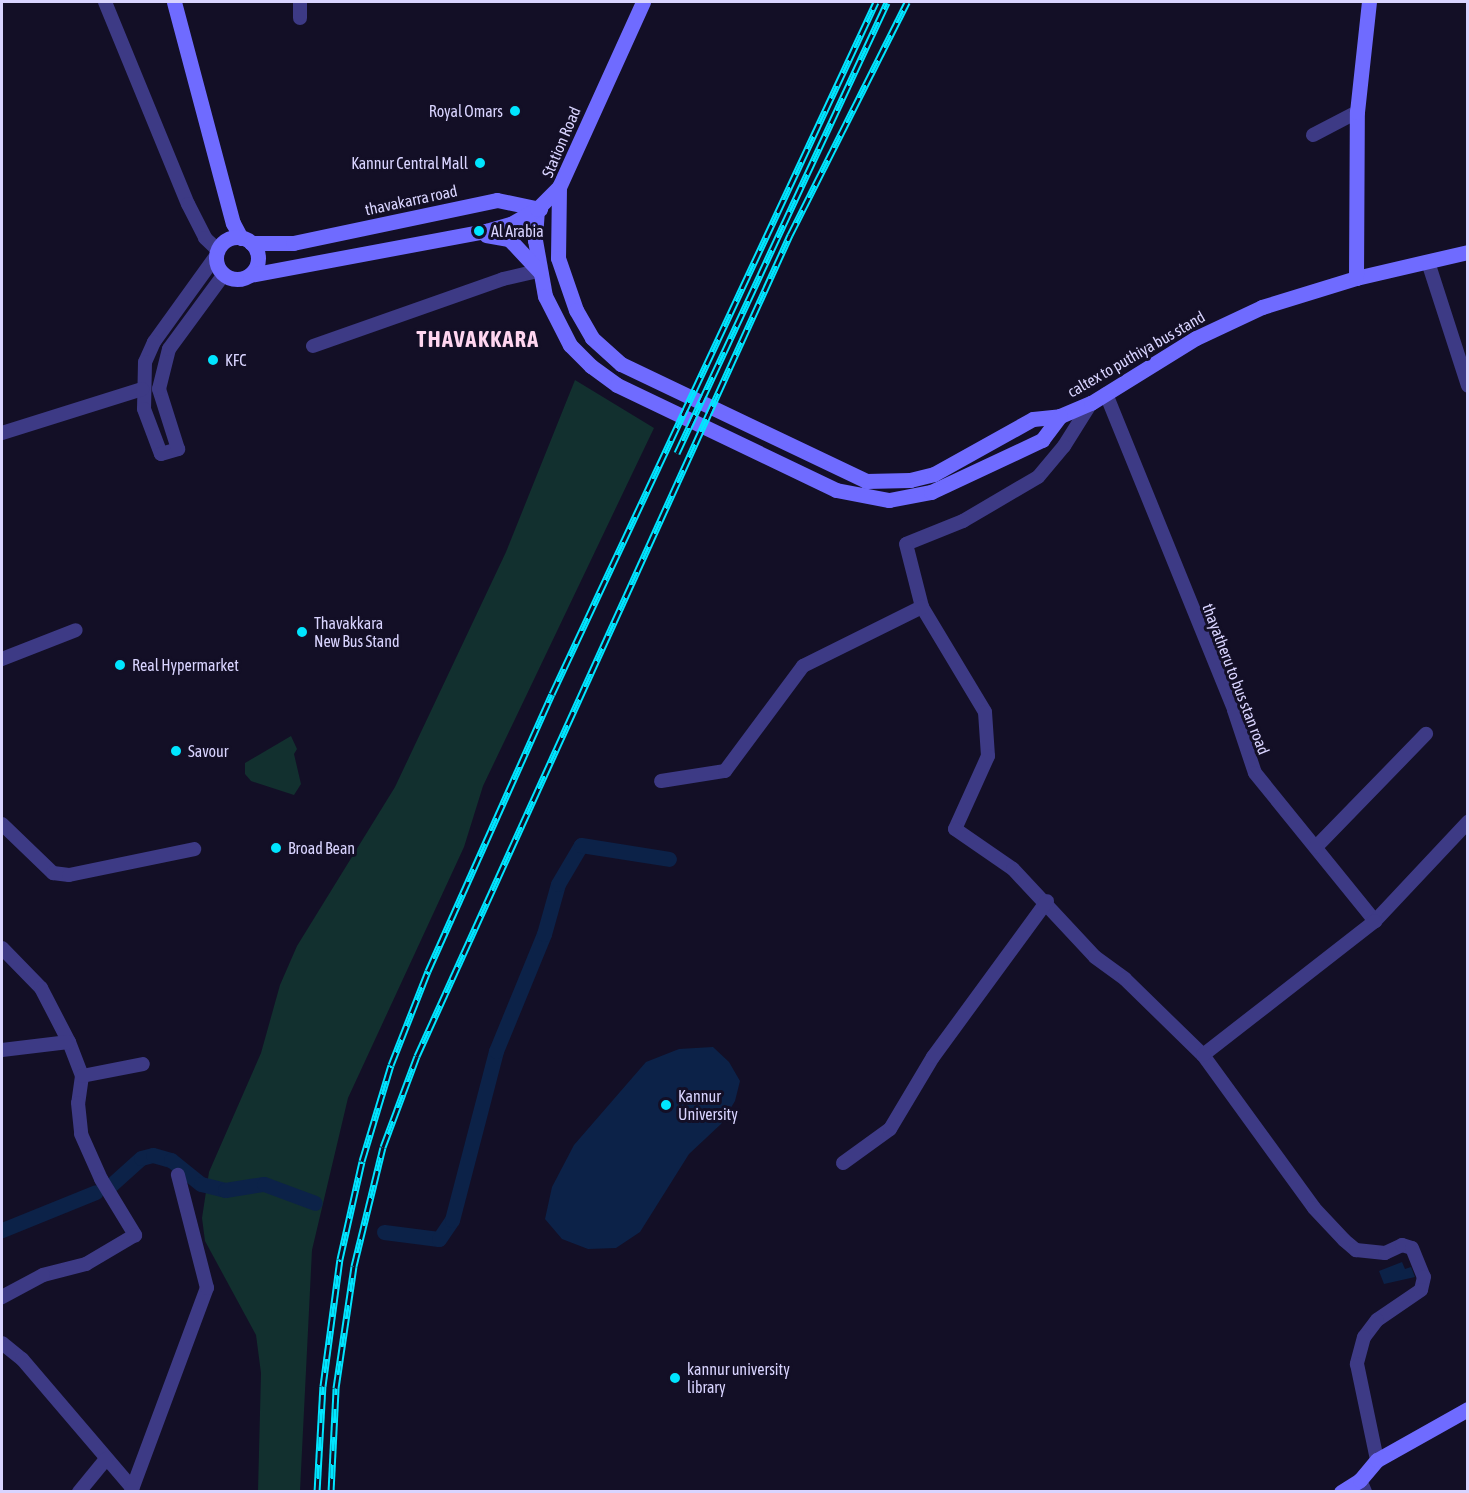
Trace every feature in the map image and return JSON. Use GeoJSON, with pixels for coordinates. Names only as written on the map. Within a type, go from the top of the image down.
{"type":"FeatureCollection","features":[{"type":"Feature","properties":{"kind":"main road"},"geometry":{"type":"LineString","coordinates":[[174,2],[225,186],[233,223],[246,241],[257,263],[250,274]]}},
{"type":"Feature","properties":{"kind":"main road","name":"Station Road"},"geometry":{"type":"LineString","coordinates":[[643,2],[559,187],[558,258],[576,310],[592,338],[621,364],[680,394]]}},
{"type":"Feature","properties":{"kind":"main road"},"geometry":{"type":"LineString","coordinates":[[1356,278],[1357,112],[1369,2]]}},
{"type":"Feature","properties":{"kind":"main road"},"geometry":{"type":"LineString","coordinates":[[225,186],[218,250],[224,274],[237,279],[250,274],[460,237],[511,224],[537,209],[559,187]]}},
{"type":"Feature","properties":{"kind":"main road","name":"thavakarra road"},"geometry":{"type":"LineString","coordinates":[[246,241],[293,243],[497,200],[560,212]]}},
{"type":"Feature","properties":{"kind":"main road"},"geometry":{"type":"LineString","coordinates":[[537,209],[535,240],[545,296],[570,345],[591,366],[617,385],[836,490],[889,500],[931,492],[1042,440],[1060,416]]}},
{"type":"Feature","properties":{"kind":"main road"},"geometry":{"type":"LineString","coordinates":[[460,237],[494,234],[509,239],[539,271]]}},
{"type":"Feature","properties":{"kind":"main road"},"geometry":{"type":"LineString","coordinates":[[218,250],[246,241]]}},
{"type":"Feature","properties":{"kind":"main road","name":"caltex to puthiya bus stand"},"geometry":{"type":"LineString","coordinates":[[680,394],[866,481],[896,482],[934,474],[1033,419],[1060,416],[1091,403],[1132,375],[1233,320],[1262,307],[1356,278],[1467,252]]}},
{"type":"Feature","properties":{"kind":"main road"},"geometry":{"type":"LineString","coordinates":[[1341,1491],[1363,1486],[1377,1460],[1467,1409]]}},
{"type":"Feature","properties":{"kind":"street"},"geometry":{"type":"LineString","coordinates":[[105,2],[188,204],[205,238],[218,250],[154,342],[145,362],[142,389],[144,409],[161,454],[178,449],[159,388],[164,366],[184,324],[224,274]]}},
{"type":"Feature","properties":{"kind":"street"},"geometry":{"type":"LineString","coordinates":[[300,2],[300,18]]}},
{"type":"Feature","properties":{"kind":"street"},"geometry":{"type":"LineString","coordinates":[[1313,135],[1357,112]]}},
{"type":"Feature","properties":{"kind":"street"},"geometry":{"type":"LineString","coordinates":[[1428,262],[1467,386]]}},
{"type":"Feature","properties":{"kind":"street"},"geometry":{"type":"LineString","coordinates":[[313,346],[503,279],[539,271]]}},
{"type":"Feature","properties":{"kind":"street"},"geometry":{"type":"LineString","coordinates":[[2,433],[142,389]]}},
{"type":"Feature","properties":{"kind":"street","name":"thayatheru to bus stan road"},"geometry":{"type":"LineString","coordinates":[[1106,394],[1234,710],[1255,773],[1375,921]]}},
{"type":"Feature","properties":{"kind":"street"},"geometry":{"type":"LineString","coordinates":[[1091,403],[1064,446],[1038,477],[963,521],[906,544],[922,607],[985,712],[988,756],[955,829],[1013,869],[1047,901],[1095,957],[1203,1055],[1314,1208],[1344,1240],[1356,1250],[1385,1253],[1402,1245],[1415,1253],[1424,1277],[1421,1290],[1377,1320],[1364,1337],[1357,1364],[1377,1460]]}},
{"type":"Feature","properties":{"kind":"street"},"geometry":{"type":"LineString","coordinates":[[661,781],[725,771],[803,666],[922,607]]}},
{"type":"Feature","properties":{"kind":"street"},"geometry":{"type":"LineString","coordinates":[[2,658],[76,630]]}},
{"type":"Feature","properties":{"kind":"street"},"geometry":{"type":"LineString","coordinates":[[1316,847],[1426,734]]}},
{"type":"Feature","properties":{"kind":"street"},"geometry":{"type":"LineString","coordinates":[[1203,1055],[1375,921],[1467,822]]}},
{"type":"Feature","properties":{"kind":"street"},"geometry":{"type":"LineString","coordinates":[[2,824],[53,873],[69,875],[194,849]]}},
{"type":"Feature","properties":{"kind":"street"},"geometry":{"type":"LineString","coordinates":[[843,1163],[890,1129],[933,1057],[1047,901]]}},
{"type":"Feature","properties":{"kind":"street"},"geometry":{"type":"LineString","coordinates":[[2,948],[41,988],[69,1042],[82,1076],[78,1103],[81,1134],[101,1179],[135,1234],[86,1264],[43,1275],[2,1298]]}},
{"type":"Feature","properties":{"kind":"street"},"geometry":{"type":"LineString","coordinates":[[2,1050],[69,1042]]}},
{"type":"Feature","properties":{"kind":"street"},"geometry":{"type":"LineString","coordinates":[[82,1076],[143,1064]]}},
{"type":"Feature","properties":{"kind":"street"},"geometry":{"type":"LineString","coordinates":[[131,1490],[207,1288],[178,1175]]}},
{"type":"Feature","properties":{"kind":"street"},"geometry":{"type":"LineString","coordinates":[[2,1343],[22,1359],[131,1490]]}},
{"type":"Feature","properties":{"kind":"street"},"geometry":{"type":"LineString","coordinates":[[79,1491],[106,1459]]}},
{"type":"Feature","properties":{"kind":"green space"},"geometry":{"type":"Polygon","coordinates":[[[575,380],[654,428],[483,786],[464,847],[348,1098],[312,1250],[300,1491],[258,1491],[261,1373],[256,1335],[205,1241],[202,1218],[209,1172],[261,1053],[280,985],[297,946],[395,787],[506,552],[575,380]]]}},
{"type":"Feature","properties":{"kind":"green space"},"geometry":{"type":"Polygon","coordinates":[[[291,736],[297,749],[294,754],[301,784],[294,795],[251,781],[245,774],[245,763],[291,736]]]}},
{"type":"Feature","properties":{"kind":"water"},"geometry":{"type":"Polygon","coordinates":[[[713,1047],[729,1062],[740,1081],[735,1101],[721,1124],[689,1154],[640,1232],[616,1248],[588,1249],[562,1239],[545,1219],[552,1187],[574,1145],[646,1062],[679,1049],[713,1047]]]}},
{"type":"Feature","properties":{"kind":"water"},"geometry":{"type":"Polygon","coordinates":[[[1402,1262],[1405,1269],[1411,1267],[1415,1277],[1384,1284],[1379,1271],[1402,1262]]]}},
{"type":"Feature","properties":{"kind":"waterway"},"geometry":{"type":"LineString","coordinates":[[384,1232],[439,1239],[452,1220],[496,1051],[544,934],[558,884],[581,845],[669,859]]}},
{"type":"Feature","properties":{"kind":"waterway"},"geometry":{"type":"LineString","coordinates":[[111,1185],[141,1158],[153,1155],[171,1160],[201,1184],[225,1190],[264,1184],[315,1203]]}},
{"type":"Feature","properties":{"kind":"waterway"},"geometry":{"type":"LineString","coordinates":[[2,1230],[96,1192]]}},
{"type":"Feature","properties":{"kind":"railway"},"geometry":{"type":"LineString","coordinates":[[317,1492],[323,1386],[340,1259],[362,1161],[391,1065],[428,971],[552,694],[876,2]]}},
{"type":"Feature","properties":{"kind":"railway"},"geometry":{"type":"LineString","coordinates":[[677,453],[887,2]]}},
{"type":"Feature","properties":{"kind":"railway"},"geometry":{"type":"LineString","coordinates":[[331,1492],[336,1388],[354,1266],[383,1147],[417,1056],[790,235],[907,2]]}},
{"type":"Feature","properties":{"kind":"place","name":"Royal Omars"},"geometry":{"type":"Point","coordinates":[515,111]}},
{"type":"Feature","properties":{"kind":"place","name":"Kannur Central Mall"},"geometry":{"type":"Point","coordinates":[480,163]}},
{"type":"Feature","properties":{"kind":"place","name":"Al Arabia"},"geometry":{"type":"Point","coordinates":[479,231]}},
{"type":"Feature","properties":{"kind":"place","name":"KFC"},"geometry":{"type":"Point","coordinates":[213,360]}},
{"type":"Feature","properties":{"kind":"place","name":"Thavakkara New Bus Stand"},"geometry":{"type":"Point","coordinates":[302,632]}},
{"type":"Feature","properties":{"kind":"place","name":"Real Hypermarket"},"geometry":{"type":"Point","coordinates":[120,665]}},
{"type":"Feature","properties":{"kind":"place","name":"Savour"},"geometry":{"type":"Point","coordinates":[176,751]}},
{"type":"Feature","properties":{"kind":"place","name":"Broad Bean"},"geometry":{"type":"Point","coordinates":[276,848]}},
{"type":"Feature","properties":{"kind":"place","name":"Kannur University"},"geometry":{"type":"Point","coordinates":[666,1105]}},
{"type":"Feature","properties":{"kind":"place","name":"kannur university library"},"geometry":{"type":"Point","coordinates":[675,1378]}},
{"type":"Feature","properties":{"kind":"district","name":"THAVAKKARA"},"geometry":{"type":"Point","coordinates":[478,340]}}]}
